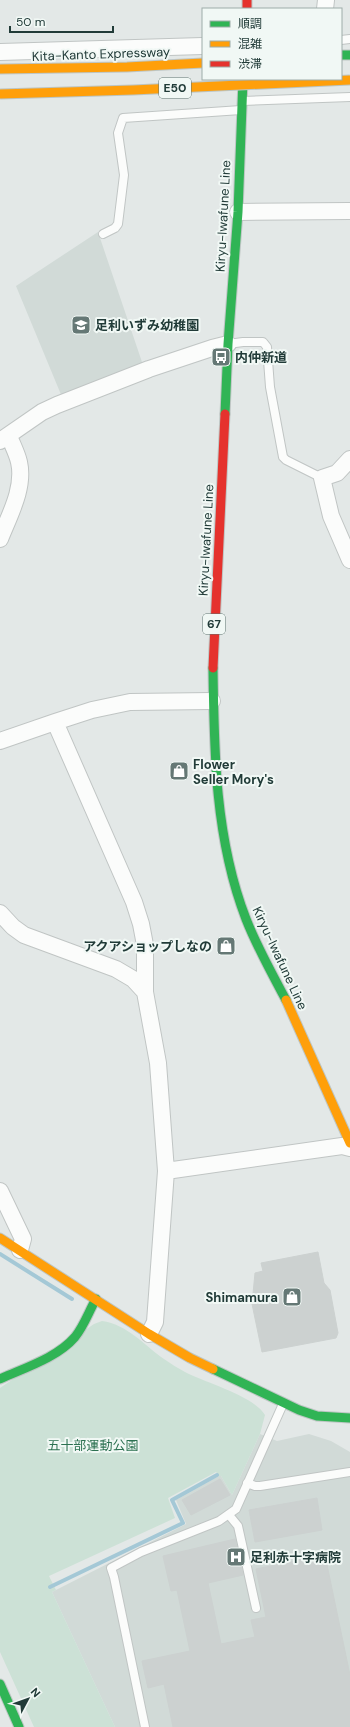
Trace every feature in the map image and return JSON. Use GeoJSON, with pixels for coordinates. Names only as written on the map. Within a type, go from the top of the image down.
{"type":"FeatureCollection","features":[{"type":"Feature","properties":{"kind":"main road","name":"Kita-Kanto Expressway"},"geometry":{"type":"LineString","coordinates":[[0,69],[127,67],[202,63]]}},
{"type":"Feature","properties":{"kind":"main road","name":"Kiryu-Iwafune Line"},"geometry":{"type":"LineString","coordinates":[[243,80],[238,212],[228,344],[213,652],[212,702],[217,790],[236,888],[246,918],[265,961],[290,1009],[350,1143]]}},
{"type":"Feature","properties":{"kind":"main road","name":"E50"},"geometry":{"type":"LineString","coordinates":[[0,94],[133,90],[350,80]]}},
{"type":"Feature","properties":{"kind":"main road"},"geometry":{"type":"LineString","coordinates":[[0,1238],[149,1334],[190,1358],[283,1403],[317,1416],[350,1418]]}},
{"type":"Feature","properties":{"kind":"main road"},"geometry":{"type":"LineString","coordinates":[[0,1379],[58,1351],[68,1344],[75,1336],[96,1299]]}},
{"type":"Feature","properties":{"kind":"main road"},"geometry":{"type":"LineString","coordinates":[[0,1684],[19,1727]]}},
{"type":"Feature","properties":{"kind":"street"},"geometry":{"type":"LineString","coordinates":[[0,52],[202,46]]}},
{"type":"Feature","properties":{"kind":"street"},"geometry":{"type":"LineString","coordinates":[[238,212],[350,211]]}},
{"type":"Feature","properties":{"kind":"street"},"geometry":{"type":"LineString","coordinates":[[0,539],[15,502],[20,478],[19,461],[4,439],[42,412],[57,405],[149,369],[228,344]]}},
{"type":"Feature","properties":{"kind":"street"},"geometry":{"type":"LineString","coordinates":[[350,458],[337,473],[322,478],[331,516],[350,560]]}},
{"type":"Feature","properties":{"kind":"street"},"geometry":{"type":"LineString","coordinates":[[0,741],[92,710],[130,702],[212,702]]}},
{"type":"Feature","properties":{"kind":"street"},"geometry":{"type":"LineString","coordinates":[[55,722],[134,902],[141,924],[145,945],[144,992],[158,1063],[166,1171],[155,1322],[149,1334]]}},
{"type":"Feature","properties":{"kind":"street"},"geometry":{"type":"LineString","coordinates":[[0,913],[13,927],[24,935],[116,969],[133,979],[144,992]]}},
{"type":"Feature","properties":{"kind":"street"},"geometry":{"type":"LineString","coordinates":[[166,1171],[342,1146],[350,1148]]}},
{"type":"Feature","properties":{"kind":"street"},"geometry":{"type":"LineString","coordinates":[[0,1191],[23,1240],[20,1250]]}},
{"type":"Feature","properties":{"kind":"lane"},"geometry":{"type":"LineString","coordinates":[[103,234],[115,228],[118,224],[124,175],[118,133],[123,118],[350,97]]}},
{"type":"Feature","properties":{"kind":"lane"},"geometry":{"type":"LineString","coordinates":[[228,344],[263,342],[267,347],[270,387],[283,457],[286,460],[322,478]]}},
{"type":"Feature","properties":{"kind":"lane"},"geometry":{"type":"LineString","coordinates":[[145,1727],[111,1568],[141,1552],[219,1521],[236,1509],[283,1403]]}},
{"type":"Feature","properties":{"kind":"lane"},"geometry":{"type":"LineString","coordinates":[[247,1483],[254,1486],[260,1486],[350,1472]]}},
{"type":"Feature","properties":{"kind":"lane"},"geometry":{"type":"LineString","coordinates":[[229,1515],[238,1526],[256,1608]]}},
{"type":"Feature","properties":{"kind":"shaded area","name":"足利いずみ幼稚園"},"geometry":{"type":"Polygon","coordinates":[[[98,232],[143,365],[62,397],[16,286],[98,232]]]}},
{"type":"Feature","properties":{"kind":"shaded area","name":"足利赤十字病院"},"geometry":{"type":"Polygon","coordinates":[[[260,1434],[277,1441],[309,1434],[331,1441],[350,1452],[350,1727],[115,1727],[52,1592],[186,1524],[176,1500],[219,1476],[221,1476],[232,1495],[260,1434]]]}},
{"type":"Feature","properties":{"kind":"green space","name":"五十部運動公園"},"geometry":{"type":"Polygon","coordinates":[[[102,1321],[120,1326],[164,1359],[185,1372],[229,1390],[251,1402],[265,1415],[260,1434],[232,1495],[221,1476],[219,1476],[216,1472],[168,1498],[175,1518],[49,1576],[56,1590],[52,1592],[115,1727],[34,1727],[0,1652],[0,1388],[94,1324],[102,1321]]]}},
{"type":"Feature","properties":{"kind":"building","name":"Shimamura"},"geometry":{"type":"Polygon","coordinates":[[[318,1252],[324,1283],[330,1290],[338,1333],[336,1338],[262,1352],[252,1304],[255,1273],[263,1271],[261,1263],[318,1252]]]}},
{"type":"Feature","properties":{"kind":"building"},"geometry":{"type":"Polygon","coordinates":[[[220,1479],[230,1495],[191,1515],[182,1500],[220,1479]]]}},
{"type":"Feature","properties":{"kind":"building"},"geometry":{"type":"Polygon","coordinates":[[[317,1498],[322,1530],[255,1542],[249,1510],[317,1498]]]}},
{"type":"Feature","properties":{"kind":"building"},"geometry":{"type":"Polygon","coordinates":[[[235,1539],[243,1575],[208,1583],[221,1644],[255,1637],[251,1620],[266,1617],[256,1569],[325,1555],[350,1675],[350,1727],[173,1727],[164,1684],[148,1688],[142,1661],[190,1651],[177,1590],[171,1591],[163,1556],[235,1539]]]}},
{"type":"Feature","properties":{"kind":"waterway"},"geometry":{"type":"LineString","coordinates":[[0,1254],[72,1299]]}},
{"type":"Feature","properties":{"kind":"waterway"},"geometry":{"type":"LineString","coordinates":[[50,1587],[183,1523],[172,1500],[217,1475]]}},
{"type":"Feature","properties":{"kind":"traffic: fast"},"geometry":{"type":"LineString","coordinates":[[342,55],[350,55]]}},
{"type":"Feature","properties":{"kind":"traffic: fast"},"geometry":{"type":"LineString","coordinates":[[225,414],[228,344],[238,212],[243,80]]}},
{"type":"Feature","properties":{"kind":"traffic: fast"},"geometry":{"type":"LineString","coordinates":[[213,668],[214,731],[218,795],[228,858],[236,889],[250,929],[286,1000]]}},
{"type":"Feature","properties":{"kind":"traffic: fast"},"geometry":{"type":"LineString","coordinates":[[0,1379],[50,1357],[68,1344],[81,1328],[96,1299]]}},
{"type":"Feature","properties":{"kind":"traffic: fast"},"geometry":{"type":"LineString","coordinates":[[213,1369],[299,1410],[317,1416],[350,1418]]}},
{"type":"Feature","properties":{"kind":"traffic: fast"},"geometry":{"type":"LineString","coordinates":[[0,1684],[19,1727]]}},
{"type":"Feature","properties":{"kind":"traffic: slow"},"geometry":{"type":"LineString","coordinates":[[0,69],[127,67],[202,63]]}},
{"type":"Feature","properties":{"kind":"traffic: slow"},"geometry":{"type":"LineString","coordinates":[[0,94],[133,90],[350,80]]}},
{"type":"Feature","properties":{"kind":"traffic: slow"},"geometry":{"type":"LineString","coordinates":[[286,1000],[350,1143]]}},
{"type":"Feature","properties":{"kind":"traffic: slow"},"geometry":{"type":"LineString","coordinates":[[0,1238],[149,1334],[190,1358],[213,1369]]}},
{"type":"Feature","properties":{"kind":"traffic: jam"},"geometry":{"type":"LineString","coordinates":[[247,0],[247,8]]}},
{"type":"Feature","properties":{"kind":"traffic: jam"},"geometry":{"type":"LineString","coordinates":[[213,668],[225,414]]}},
{"type":"Feature","properties":{"kind":"place","name":"足利いずみ幼稚園"},"geometry":{"type":"Point","coordinates":[81,325]}},
{"type":"Feature","properties":{"kind":"place","name":"内仲新道"},"geometry":{"type":"Point","coordinates":[221,357]}},
{"type":"Feature","properties":{"kind":"place","name":"Flower Seller Mory's"},"geometry":{"type":"Point","coordinates":[179,771]}},
{"type":"Feature","properties":{"kind":"place","name":"アクアショップしなの"},"geometry":{"type":"Point","coordinates":[226,946]}},
{"type":"Feature","properties":{"kind":"place","name":"Shimamura"},"geometry":{"type":"Point","coordinates":[292,1297]}},
{"type":"Feature","properties":{"kind":"place","name":"足利赤十字病院"},"geometry":{"type":"Point","coordinates":[236,1557]}}]}
